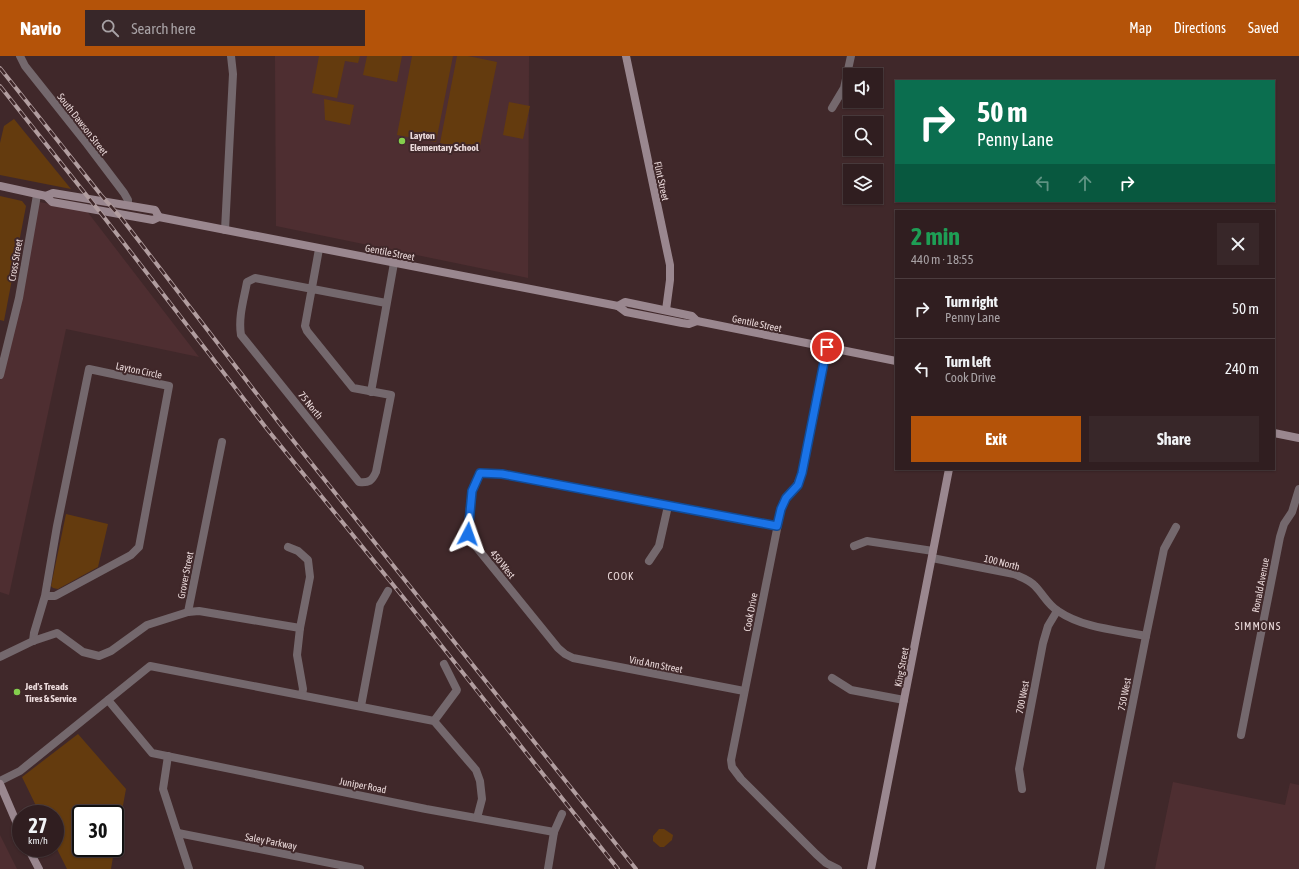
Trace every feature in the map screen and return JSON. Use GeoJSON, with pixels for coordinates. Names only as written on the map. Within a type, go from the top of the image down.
{"type":"FeatureCollection","features":[{"type":"Feature","properties":{"kind":"main road","name":"Flint Street"},"geometry":{"type":"LineString","coordinates":[[626,56],[670,265],[670,280],[666,310]]}},
{"type":"Feature","properties":{"kind":"main road","name":"Gentile Street"},"geometry":{"type":"LineString","coordinates":[[0,186],[37,195],[46,196],[53,193],[155,210],[159,217]]}},
{"type":"Feature","properties":{"kind":"main road","name":"Gentile Street"},"geometry":{"type":"LineString","coordinates":[[46,196],[52,202],[153,220],[159,217],[619,307],[626,312],[689,324],[695,322]]}},
{"type":"Feature","properties":{"kind":"main road","name":"Gentile Street"},"geometry":{"type":"LineString","coordinates":[[619,307],[624,302],[666,310],[669,315],[695,322],[895,361]]}},
{"type":"Feature","properties":{"kind":"main road"},"geometry":{"type":"LineString","coordinates":[[1275,433],[1299,438]]}},
{"type":"Feature","properties":{"kind":"main road","name":"King Street"},"geometry":{"type":"LineString","coordinates":[[871,869],[949,470]]}},
{"type":"Feature","properties":{"kind":"main road"},"geometry":{"type":"LineString","coordinates":[[0,783],[12,812]]}},
{"type":"Feature","properties":{"kind":"main road"},"geometry":{"type":"LineString","coordinates":[[33,857],[39,869]]}},
{"type":"Feature","properties":{"kind":"street","name":"South Dawson Street"},"geometry":{"type":"LineString","coordinates":[[20,56],[25,66],[124,192],[128,200],[128,205]]}},
{"type":"Feature","properties":{"kind":"street"},"geometry":{"type":"LineString","coordinates":[[225,230],[233,74],[231,56]]}},
{"type":"Feature","properties":{"kind":"street"},"geometry":{"type":"LineString","coordinates":[[832,108],[844,88],[850,56]]}},
{"type":"Feature","properties":{"kind":"street","name":"Cross Street"},"geometry":{"type":"LineString","coordinates":[[0,375],[19,298],[37,195]]}},
{"type":"Feature","properties":{"kind":"street"},"geometry":{"type":"LineString","coordinates":[[319,248],[305,326],[307,331],[353,388],[372,392],[394,263]]}},
{"type":"Feature","properties":{"kind":"street","name":"75 North"},"geometry":{"type":"LineString","coordinates":[[311,289],[255,278],[249,280],[247,282],[240,319],[241,335],[359,482],[367,483],[372,480],[376,472],[391,395],[372,392]]}},
{"type":"Feature","properties":{"kind":"street"},"geometry":{"type":"LineString","coordinates":[[311,289],[386,303]]}},
{"type":"Feature","properties":{"kind":"street","name":"Cook Drive"},"geometry":{"type":"LineString","coordinates":[[827,347],[802,473],[798,485],[786,498],[781,509],[777,526],[731,760],[732,767],[741,779],[816,854],[826,863],[838,869]]}},
{"type":"Feature","properties":{"kind":"street","name":"Layton Circle"},"geometry":{"type":"LineString","coordinates":[[33,641],[45,596],[57,526],[89,369],[169,386],[138,547],[131,555],[55,596],[45,596]]}},
{"type":"Feature","properties":{"kind":"street","name":"Grover Street"},"geometry":{"type":"LineString","coordinates":[[33,641],[56,633],[82,652],[99,656],[111,651],[148,626],[188,612],[222,442]]}},
{"type":"Feature","properties":{"kind":"street","name":"450 West"},"geometry":{"type":"LineString","coordinates":[[565,654],[558,648],[473,543],[468,534],[472,491],[480,473],[502,474],[668,506]]}},
{"type":"Feature","properties":{"kind":"street","name":"Ronald Avenue"},"geometry":{"type":"LineString","coordinates":[[1241,735],[1280,537],[1284,524],[1292,512],[1299,489]]}},
{"type":"Feature","properties":{"kind":"street"},"geometry":{"type":"LineString","coordinates":[[649,561],[659,546],[668,506],[777,526]]}},
{"type":"Feature","properties":{"kind":"street","name":"750 West"},"geometry":{"type":"LineString","coordinates":[[1100,869],[1164,549],[1176,527]]}},
{"type":"Feature","properties":{"kind":"street","name":"100 North"},"geometry":{"type":"LineString","coordinates":[[854,546],[867,541],[1014,574],[1024,578],[1034,585],[1057,611],[1075,620],[1089,625],[1146,636]]}},
{"type":"Feature","properties":{"kind":"street"},"geometry":{"type":"LineString","coordinates":[[288,548],[298,551],[308,560],[310,577],[300,628],[297,655],[303,689],[302,695]]}},
{"type":"Feature","properties":{"kind":"street"},"geometry":{"type":"LineString","coordinates":[[361,706],[380,605],[388,591]]}},
{"type":"Feature","properties":{"kind":"street"},"geometry":{"type":"LineString","coordinates":[[188,612],[199,611],[300,628]]}},
{"type":"Feature","properties":{"kind":"street","name":"700 West"},"geometry":{"type":"LineString","coordinates":[[1022,789],[1019,769],[1043,643],[1048,626],[1057,611]]}},
{"type":"Feature","properties":{"kind":"street"},"geometry":{"type":"LineString","coordinates":[[0,658],[33,641]]}},
{"type":"Feature","properties":{"kind":"street","name":"Vird Ann Street"},"geometry":{"type":"LineString","coordinates":[[565,654],[572,658],[744,691]]}},
{"type":"Feature","properties":{"kind":"street"},"geometry":{"type":"LineString","coordinates":[[434,721],[457,690],[444,664]]}},
{"type":"Feature","properties":{"kind":"street"},"geometry":{"type":"LineString","coordinates":[[0,783],[20,771],[150,666],[434,721],[476,770],[480,781],[482,798],[477,818]]}},
{"type":"Feature","properties":{"kind":"street"},"geometry":{"type":"LineString","coordinates":[[832,678],[851,690],[904,700]]}},
{"type":"Feature","properties":{"kind":"street","name":"Juniper Road"},"geometry":{"type":"LineString","coordinates":[[108,700],[152,753],[554,832]]}},
{"type":"Feature","properties":{"kind":"street"},"geometry":{"type":"LineString","coordinates":[[168,756],[163,788],[188,869]]}},
{"type":"Feature","properties":{"kind":"street"},"geometry":{"type":"LineString","coordinates":[[548,869],[554,832],[562,814]]}},
{"type":"Feature","properties":{"kind":"street","name":"Saley Parkway"},"geometry":{"type":"LineString","coordinates":[[178,833],[360,869]]}},
{"type":"Feature","properties":{"kind":"shaded area","name":"Layton Elementary School"},"geometry":{"type":"Polygon","coordinates":[[[275,56],[529,56],[528,278],[276,226],[275,56]]]}},
{"type":"Feature","properties":{"kind":"shaded area"},"geometry":{"type":"Polygon","coordinates":[[[319,56],[360,56],[358,63],[345,61],[337,98],[312,93],[319,56]]]}},
{"type":"Feature","properties":{"kind":"shaded area"},"geometry":{"type":"Polygon","coordinates":[[[367,56],[402,56],[397,82],[363,75],[367,56]]]}},
{"type":"Feature","properties":{"kind":"shaded area"},"geometry":{"type":"Polygon","coordinates":[[[412,56],[453,56],[436,142],[397,135],[412,56]]]}},
{"type":"Feature","properties":{"kind":"shaded area"},"geometry":{"type":"Polygon","coordinates":[[[457,56],[468,56],[497,62],[479,151],[440,143],[457,56]]]}},
{"type":"Feature","properties":{"kind":"shaded area"},"geometry":{"type":"Polygon","coordinates":[[[324,99],[354,105],[350,125],[325,120],[324,99]]]}},
{"type":"Feature","properties":{"kind":"shaded area"},"geometry":{"type":"Polygon","coordinates":[[[509,102],[530,106],[523,139],[503,135],[509,102]]]}},
{"type":"Feature","properties":{"kind":"shaded area"},"geometry":{"type":"Polygon","coordinates":[[[14,119],[71,189],[0,175],[0,143],[4,126],[14,119]]]}},
{"type":"Feature","properties":{"kind":"shaded area"},"geometry":{"type":"Polygon","coordinates":[[[0,196],[22,201],[26,206],[4,321],[0,320],[0,196]]]}},
{"type":"Feature","properties":{"kind":"shaded area"},"geometry":{"type":"Polygon","coordinates":[[[39,202],[86,210],[199,357],[66,329],[9,595],[0,592],[0,373],[39,202]]]}},
{"type":"Feature","properties":{"kind":"shaded area"},"geometry":{"type":"Polygon","coordinates":[[[66,514],[108,524],[98,567],[58,589],[51,586],[66,514]]]}},
{"type":"Feature","properties":{"kind":"shaded area"},"geometry":{"type":"Polygon","coordinates":[[[78,734],[126,789],[123,805],[72,805],[72,857],[113,857],[111,869],[67,869],[61,857],[64,857],[64,805],[36,805],[22,777],[78,734]]]}},
{"type":"Feature","properties":{"kind":"shaded area"},"geometry":{"type":"Polygon","coordinates":[[[1173,782],[1285,805],[1290,783],[1299,785],[1299,869],[1155,869],[1173,782]]]}},
{"type":"Feature","properties":{"kind":"shaded area"},"geometry":{"type":"Polygon","coordinates":[[[659,829],[664,829],[673,835],[672,840],[664,847],[660,847],[653,841],[653,836],[659,829]]]}},
{"type":"Feature","properties":{"kind":"shaded area"},"geometry":{"type":"Polygon","coordinates":[[[0,835],[17,869],[0,869],[0,835]]]}},
{"type":"Feature","properties":{"kind":"railway"},"geometry":{"type":"LineString","coordinates":[[0,68],[101,195],[122,219],[280,424],[636,869]]}},
{"type":"Feature","properties":{"kind":"railway"},"geometry":{"type":"LineString","coordinates":[[0,86],[103,216],[267,429],[403,597],[618,869]]}},
{"type":"Feature","properties":{"kind":"place","name":"Layton Elementary School"},"geometry":{"type":"Point","coordinates":[402,141]}},
{"type":"Feature","properties":{"kind":"place","name":"Jed's Treads Tires & Service"},"geometry":{"type":"Point","coordinates":[17,692]}},
{"type":"Feature","properties":{"kind":"district","name":"COOK"},"geometry":{"type":"Point","coordinates":[621,576]}},
{"type":"Feature","properties":{"kind":"district","name":"SIMMONS"},"geometry":{"type":"Point","coordinates":[1258,626]}},
{"type":"Feature","properties":{"kind":"route"},"geometry":{"type":"LineString","coordinates":[[468,534],[472,491],[480,473],[502,474],[777,526],[781,509],[786,498],[798,485],[802,473],[827,347]]}}]}
